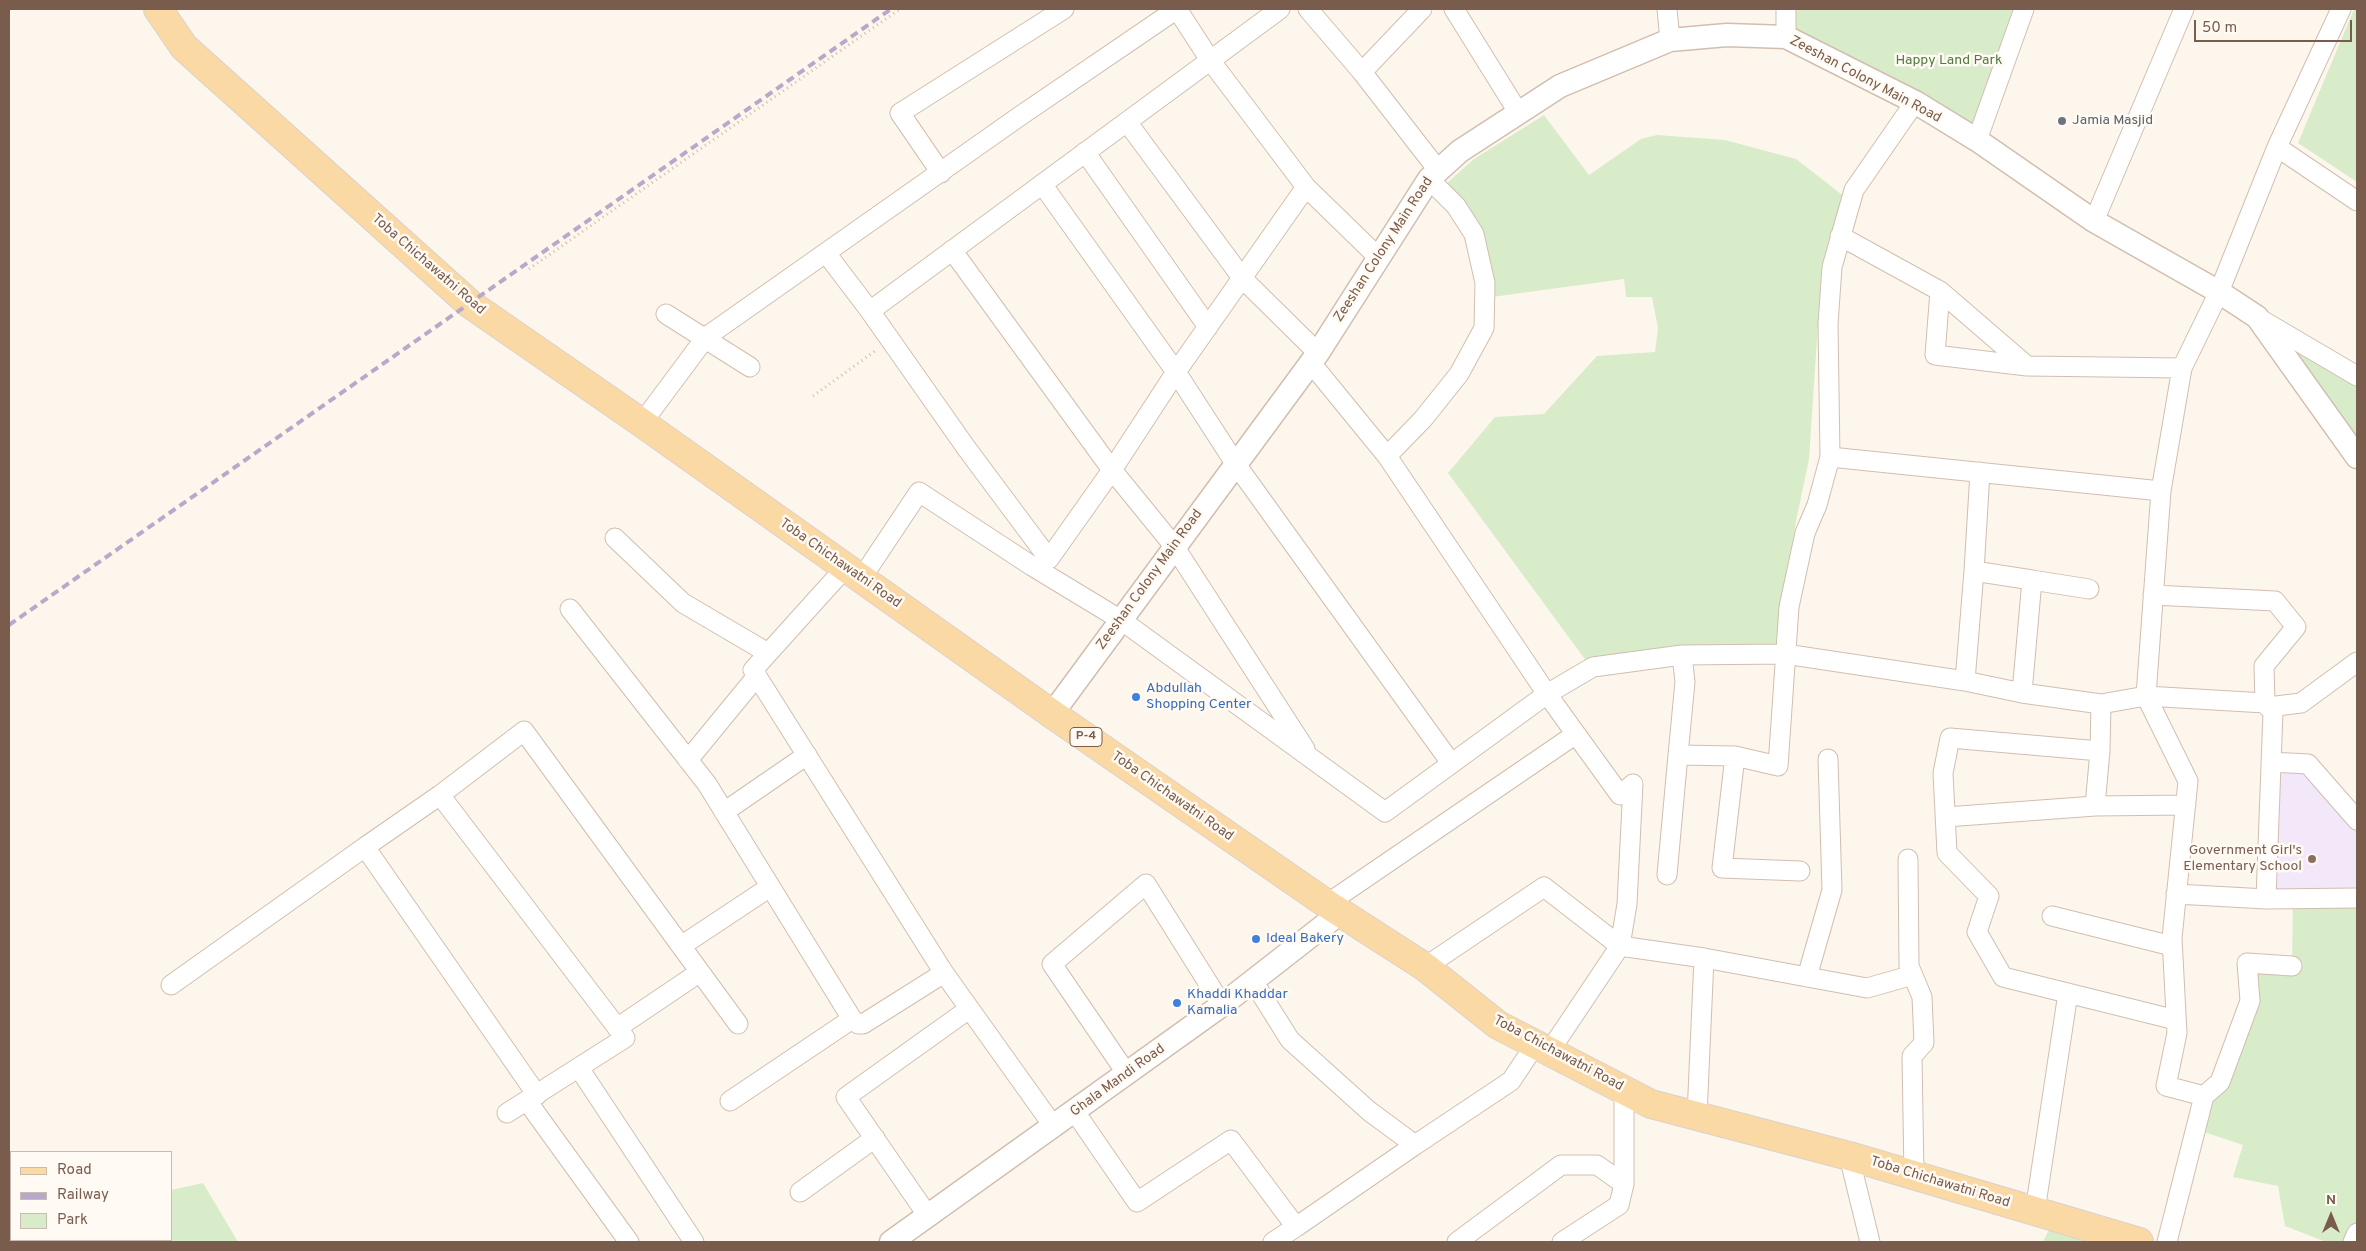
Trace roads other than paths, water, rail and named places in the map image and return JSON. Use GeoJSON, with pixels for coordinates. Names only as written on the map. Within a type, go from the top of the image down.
{"type":"FeatureCollection","features":[{"type":"Feature","properties":{"kind":"main road","name":"Toba Chichawatni Road"},"geometry":{"type":"LineString","coordinates":[[158,9],[184,47],[470,304],[642,423],[1052,714],[1334,908],[1425,967],[1498,1025],[1651,1104],[1849,1156],[2140,1242]]}},
{"type":"Feature","properties":{"kind":"street"},"geometry":{"type":"LineString","coordinates":[[940,173],[900,113],[1064,9]]}},
{"type":"Feature","properties":{"kind":"street"},"geometry":{"type":"LineString","coordinates":[[642,423],[706,337],[1020,116],[1177,9],[1210,60],[1306,187],[1378,257]]}},
{"type":"Feature","properties":{"kind":"street"},"geometry":{"type":"LineString","coordinates":[[870,310],[1280,9]]}},
{"type":"Feature","properties":{"kind":"street"},"geometry":{"type":"LineString","coordinates":[[1308,9],[1362,72],[1456,206],[1474,234],[1485,283],[1484,328],[1459,374],[1423,419],[1387,456]]}},
{"type":"Feature","properties":{"kind":"street"},"geometry":{"type":"LineString","coordinates":[[1362,72],[1422,9]]}},
{"type":"Feature","properties":{"kind":"street"},"geometry":{"type":"LineString","coordinates":[[1454,9],[1518,112]]}},
{"type":"Feature","properties":{"kind":"street"},"geometry":{"type":"LineString","coordinates":[[1668,9],[1670,40]]}},
{"type":"Feature","properties":{"kind":"street"},"geometry":{"type":"LineString","coordinates":[[1786,9],[1786,37]]}},
{"type":"Feature","properties":{"kind":"street"},"geometry":{"type":"LineString","coordinates":[[1977,140],[2024,9]]}},
{"type":"Feature","properties":{"kind":"street"},"geometry":{"type":"LineString","coordinates":[[2094,221],[2184,9]]}},
{"type":"Feature","properties":{"kind":"street"},"geometry":{"type":"LineString","coordinates":[[2204,1096],[2166,1086],[2177,1033],[2172,946],[2188,781],[2146,696],[2161,491],[2182,368],[2218,292],[2277,147],[2342,9]]}},
{"type":"Feature","properties":{"kind":"street","name":"Zeeshan Colony Main Road"},"geometry":{"type":"LineString","coordinates":[[1052,714],[1314,358],[1378,257],[1434,174],[1460,152],[1560,86],[1670,40],[1727,34],[1786,37],[1915,102],[1977,140],[2094,221],[2218,292],[2257,317],[2357,457]]}},
{"type":"Feature","properties":{"kind":"street"},"geometry":{"type":"LineString","coordinates":[[1678,755],[1735,756],[1778,766],[1789,607],[1805,533],[1817,505],[1830,457],[1828,324],[1832,267],[1854,190],[1915,102]]}},
{"type":"Feature","properties":{"kind":"street"},"geometry":{"type":"LineString","coordinates":[[1127,122],[1243,279],[1314,358],[1387,456],[1547,694],[1620,795],[1633,784],[1627,904],[1620,946],[1542,1048],[1511,1081],[1273,1242]]}},
{"type":"Feature","properties":{"kind":"street"},"geometry":{"type":"LineString","coordinates":[[2277,147],[2357,200]]}},
{"type":"Feature","properties":{"kind":"street"},"geometry":{"type":"LineString","coordinates":[[1085,152],[1208,327]]}},
{"type":"Feature","properties":{"kind":"street"},"geometry":{"type":"LineString","coordinates":[[1042,184],[1176,372],[1235,463],[1451,763]]}},
{"type":"Feature","properties":{"kind":"street"},"geometry":{"type":"LineString","coordinates":[[1045,565],[1112,470],[1176,372],[1306,187]]}},
{"type":"Feature","properties":{"kind":"street"},"geometry":{"type":"LineString","coordinates":[[1840,236],[1940,291],[2027,366]]}},
{"type":"Feature","properties":{"kind":"street"},"geometry":{"type":"LineString","coordinates":[[952,250],[1112,470],[1174,546],[1311,758]]}},
{"type":"Feature","properties":{"kind":"street"},"geometry":{"type":"LineString","coordinates":[[826,253],[870,310],[1045,565]]}},
{"type":"Feature","properties":{"kind":"street"},"geometry":{"type":"LineString","coordinates":[[1940,291],[1935,355],[2027,366],[2182,368]]}},
{"type":"Feature","properties":{"kind":"street"},"geometry":{"type":"LineString","coordinates":[[666,314],[750,366]]}},
{"type":"Feature","properties":{"kind":"street"},"geometry":{"type":"LineString","coordinates":[[2257,317],[2357,376]]}},
{"type":"Feature","properties":{"kind":"street"},"geometry":{"type":"LineString","coordinates":[[1830,457],[2161,491]]}},
{"type":"Feature","properties":{"kind":"street"},"geometry":{"type":"LineString","coordinates":[[1965,681],[1980,472]]}},
{"type":"Feature","properties":{"kind":"street"},"geometry":{"type":"LineString","coordinates":[[1054,1127],[944,973],[753,670],[768,653],[853,574],[920,492],[1045,565],[1385,812],[1547,694],[1594,667],[1682,655],[1785,654],[2101,704],[2146,696],[2266,705],[2301,704],[2356,666]]}},
{"type":"Feature","properties":{"kind":"street"},"geometry":{"type":"LineString","coordinates":[[615,538],[684,602],[768,653]]}},
{"type":"Feature","properties":{"kind":"street"},"geometry":{"type":"LineString","coordinates":[[1974,571],[2089,589]]}},
{"type":"Feature","properties":{"kind":"street"},"geometry":{"type":"LineString","coordinates":[[2022,693],[2032,580]]}},
{"type":"Feature","properties":{"kind":"street"},"geometry":{"type":"LineString","coordinates":[[2153,595],[2275,601],[2296,627],[2264,666],[2266,705],[2273,712],[2266,899]]}},
{"type":"Feature","properties":{"kind":"street"},"geometry":{"type":"LineString","coordinates":[[570,609],[707,784],[852,1019],[858,1024],[863,1024],[944,973]]}},
{"type":"Feature","properties":{"kind":"street"},"geometry":{"type":"LineString","coordinates":[[1668,875],[1686,682],[1682,655]]}},
{"type":"Feature","properties":{"kind":"street"},"geometry":{"type":"LineString","coordinates":[[688,760],[757,676]]}},
{"type":"Feature","properties":{"kind":"street"},"geometry":{"type":"LineString","coordinates":[[2095,806],[2100,752],[2101,704]]}},
{"type":"Feature","properties":{"kind":"street"},"geometry":{"type":"LineString","coordinates":[[171,985],[365,846],[440,795],[524,731],[738,1024]]}},
{"type":"Feature","properties":{"kind":"street"},"geometry":{"type":"LineString","coordinates":[[1334,908],[1576,734]]}},
{"type":"Feature","properties":{"kind":"street"},"geometry":{"type":"LineString","coordinates":[[2100,752],[1950,738],[1944,773],[1947,853],[1990,896],[1977,932],[2003,977],[2176,1020]]}},
{"type":"Feature","properties":{"kind":"street"},"geometry":{"type":"LineString","coordinates":[[724,812],[807,755]]}},
{"type":"Feature","properties":{"kind":"street"},"geometry":{"type":"LineString","coordinates":[[1735,756],[1722,868],[1800,870]]}},
{"type":"Feature","properties":{"kind":"street"},"geometry":{"type":"LineString","coordinates":[[1807,977],[1832,890],[1828,760]]}},
{"type":"Feature","properties":{"kind":"street"},"geometry":{"type":"LineString","coordinates":[[2272,762],[2308,764],[2357,820]]}},
{"type":"Feature","properties":{"kind":"street"},"geometry":{"type":"LineString","coordinates":[[440,795],[625,1038],[507,1113]]}},
{"type":"Feature","properties":{"kind":"street"},"geometry":{"type":"LineString","coordinates":[[1946,817],[2095,806],[2186,805]]}},
{"type":"Feature","properties":{"kind":"street"},"geometry":{"type":"LineString","coordinates":[[365,846],[629,1242]]}},
{"type":"Feature","properties":{"kind":"street"},"geometry":{"type":"LineString","coordinates":[[1908,859],[1909,966],[1922,997],[1924,1043],[1912,1056],[1914,1175]]}},
{"type":"Feature","properties":{"kind":"street"},"geometry":{"type":"LineString","coordinates":[[1127,1074],[1052,964],[1146,884],[1222,1005]]}},
{"type":"Feature","properties":{"kind":"street"},"geometry":{"type":"LineString","coordinates":[[681,946],[770,887]]}},
{"type":"Feature","properties":{"kind":"street"},"geometry":{"type":"LineString","coordinates":[[1425,967],[1544,887],[1620,946],[1704,958],[1867,988],[1913,975]]}},
{"type":"Feature","properties":{"kind":"street"},"geometry":{"type":"LineString","coordinates":[[2176,894],[2266,899],[2357,898]]}},
{"type":"Feature","properties":{"kind":"street","name":"Ghala Mandi Road"},"geometry":{"type":"LineString","coordinates":[[891,1242],[1222,1005],[1253,981],[1334,908]]}},
{"type":"Feature","properties":{"kind":"street"},"geometry":{"type":"LineString","coordinates":[[2052,916],[2172,946]]}},
{"type":"Feature","properties":{"kind":"street"},"geometry":{"type":"LineString","coordinates":[[1697,1116],[1704,958]]}},
{"type":"Feature","properties":{"kind":"street"},"geometry":{"type":"LineString","coordinates":[[2167,1242],[2204,1096],[2220,1082],[2250,1001],[2247,963],[2292,966]]}},
{"type":"Feature","properties":{"kind":"street"},"geometry":{"type":"LineString","coordinates":[[617,1028],[700,972]]}},
{"type":"Feature","properties":{"kind":"street"},"geometry":{"type":"LineString","coordinates":[[1253,981],[1290,1040],[1369,1111],[1415,1145]]}},
{"type":"Feature","properties":{"kind":"street"},"geometry":{"type":"LineString","coordinates":[[2035,1211],[2068,993]]}},
{"type":"Feature","properties":{"kind":"street"},"geometry":{"type":"LineString","coordinates":[[928,1216],[846,1097],[969,1009]]}},
{"type":"Feature","properties":{"kind":"street"},"geometry":{"type":"LineString","coordinates":[[730,1101],[852,1019]]}},
{"type":"Feature","properties":{"kind":"street"},"geometry":{"type":"LineString","coordinates":[[579,1068],[686,1239]]}},
{"type":"Feature","properties":{"kind":"street"},"geometry":{"type":"LineString","coordinates":[[1562,1242],[1619,1205],[1624,1184],[1624,1090]]}},
{"type":"Feature","properties":{"kind":"street"},"geometry":{"type":"LineString","coordinates":[[1075,1112],[1136,1202],[1231,1140],[1296,1227]]}},
{"type":"Feature","properties":{"kind":"street"},"geometry":{"type":"LineString","coordinates":[[800,1192],[875,1138]]}},
{"type":"Feature","properties":{"kind":"street"},"geometry":{"type":"LineString","coordinates":[[1849,1156],[1870,1242]]}},
{"type":"Feature","properties":{"kind":"street"},"geometry":{"type":"LineString","coordinates":[[1457,1242],[1561,1165],[1597,1165],[1624,1184]]}},
{"type":"Feature","properties":{"kind":"street"},"geometry":{"type":"LineString","coordinates":[[2353,1242],[2357,1233]]}},
{"type":"Feature","properties":{"kind":"railway"},"geometry":{"type":"LineString","coordinates":[[9,625],[891,9]]}},
{"type":"Feature","properties":{"kind":"place","name":"Jamia Masjid"},"geometry":{"type":"Point","coordinates":[2062,121]}},
{"type":"Feature","properties":{"kind":"place","name":"Abdullah Shopping Center"},"geometry":{"type":"Point","coordinates":[1136,697]}},
{"type":"Feature","properties":{"kind":"place","name":"Government Girl's Elementary School"},"geometry":{"type":"Point","coordinates":[2312,859]}},
{"type":"Feature","properties":{"kind":"place","name":"Ideal Bakery"},"geometry":{"type":"Point","coordinates":[1256,939]}},
{"type":"Feature","properties":{"kind":"place","name":"Khaddi Khaddar Kamalia"},"geometry":{"type":"Point","coordinates":[1177,1003]}},
{"type":"Feature","properties":{"kind":"park label","name":"Happy Land Park"},"geometry":{"type":"Point","coordinates":[1949,61]}}]}
